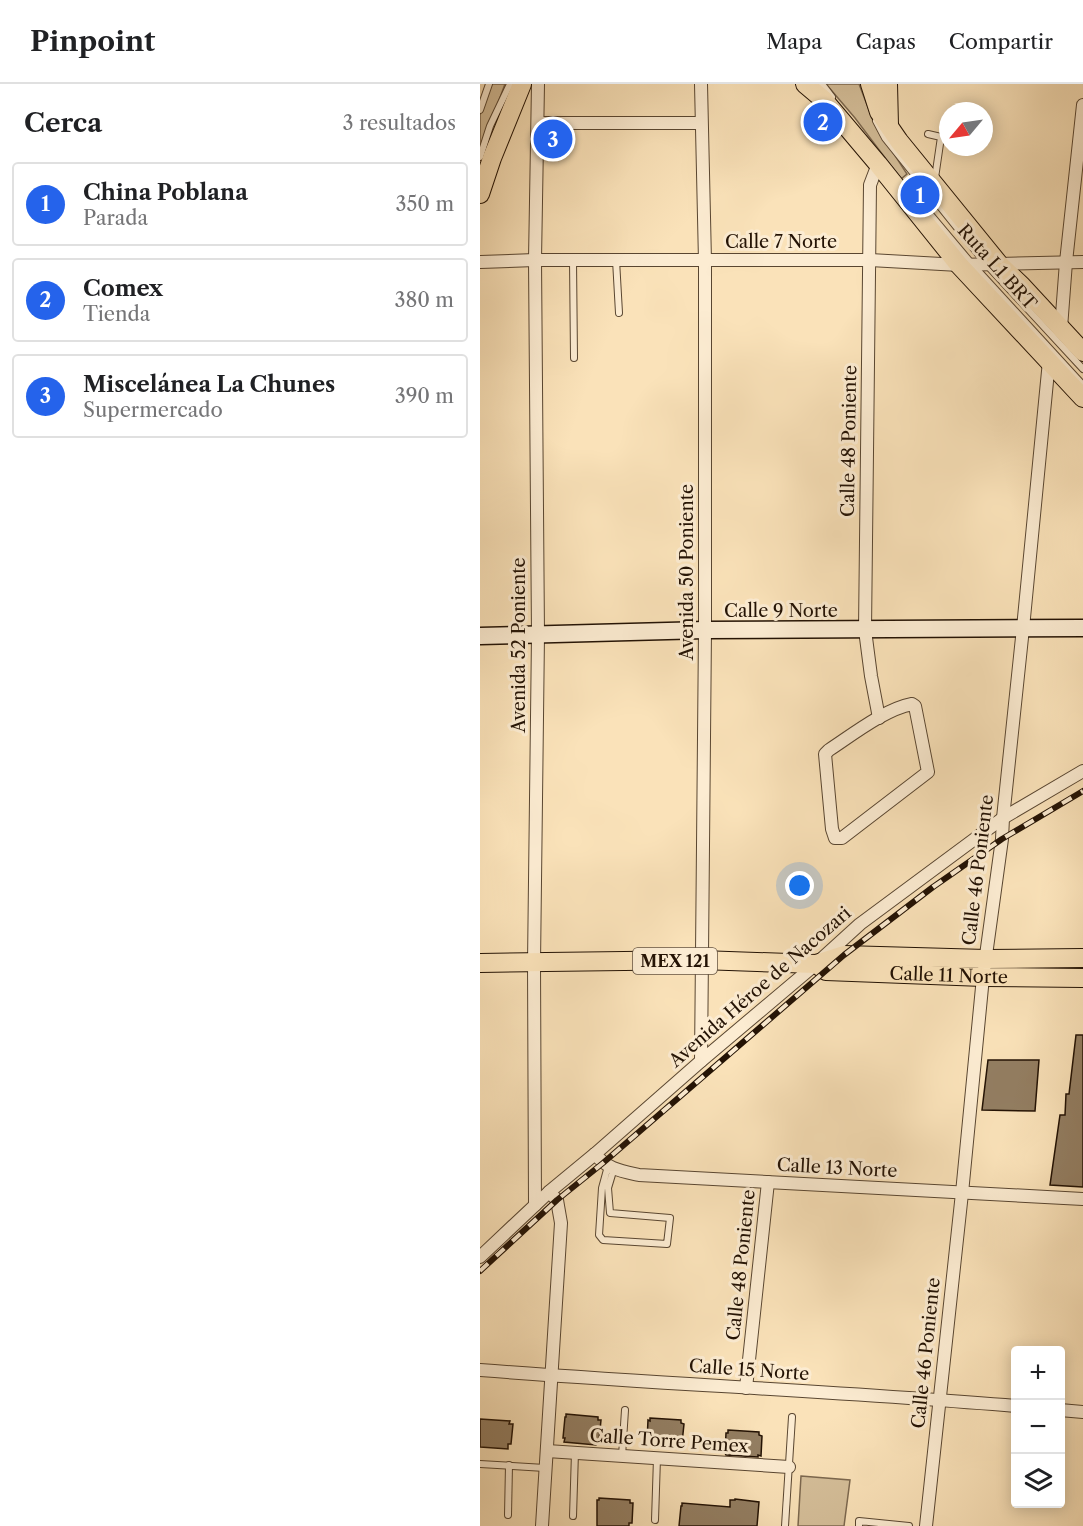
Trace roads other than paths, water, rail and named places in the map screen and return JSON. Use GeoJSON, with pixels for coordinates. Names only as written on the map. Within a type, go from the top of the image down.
{"type":"FeatureCollection","features":[{"type":"Feature","properties":{"kind":"main road"},"geometry":{"type":"LineString","coordinates":[[480,194],[522,84]]}},
{"type":"Feature","properties":{"kind":"main road"},"geometry":{"type":"LineString","coordinates":[[791,84],[827,96]]}},
{"type":"Feature","properties":{"kind":"main road"},"geometry":{"type":"LineString","coordinates":[[805,84],[827,96],[878,164],[1049,362],[1083,398]]}},
{"type":"Feature","properties":{"kind":"main road"},"geometry":{"type":"LineString","coordinates":[[870,84],[879,112],[889,127],[993,264],[1083,352]]}},
{"type":"Feature","properties":{"kind":"main road"},"geometry":{"type":"LineString","coordinates":[[888,84],[889,127]]}},
{"type":"Feature","properties":{"kind":"main road","name":"Calle 9 Norte"},"geometry":{"type":"LineString","coordinates":[[480,636],[705,630],[1083,628]]}},
{"type":"Feature","properties":{"kind":"main road","name":"Calle 11 Norte"},"geometry":{"type":"LineString","coordinates":[[480,963],[701,960],[816,964],[844,955],[986,959],[1083,958]]}},
{"type":"Feature","properties":{"kind":"main road","name":"Calle 11 Norte"},"geometry":{"type":"LineString","coordinates":[[816,964],[826,971],[1083,978]]}},
{"type":"Feature","properties":{"kind":"street","name":"Avenida 52 Poniente"},"geometry":{"type":"LineString","coordinates":[[535,1205],[534,963],[538,635],[535,260],[538,84]]}},
{"type":"Feature","properties":{"kind":"street","name":"Avenida 50 Poniente"},"geometry":{"type":"LineString","coordinates":[[701,84],[705,261],[705,630],[701,1061]]}},
{"type":"Feature","properties":{"kind":"street"},"geometry":{"type":"LineString","coordinates":[[1061,328],[1083,105]]}},
{"type":"Feature","properties":{"kind":"street"},"geometry":{"type":"LineString","coordinates":[[539,123],[701,123]]}},
{"type":"Feature","properties":{"kind":"street","name":"Calle 48 Poniente"},"geometry":{"type":"LineString","coordinates":[[878,164],[870,185],[865,630],[879,718]]}},
{"type":"Feature","properties":{"kind":"street","name":"Calle 7 Norte"},"geometry":{"type":"LineString","coordinates":[[480,262],[870,260],[965,265],[1083,262]]}},
{"type":"Feature","properties":{"kind":"street","name":"Calle 46 Poniente"},"geometry":{"type":"LineString","coordinates":[[926,1526],[983,977],[1002,839],[1049,362]]}},
{"type":"Feature","properties":{"kind":"street"},"geometry":{"type":"LineString","coordinates":[[904,705],[915,706],[928,772],[842,838],[835,838],[832,829],[825,754],[879,718],[904,705]]}},
{"type":"Feature","properties":{"kind":"street","name":"Avenida Héroe de Nacozari"},"geometry":{"type":"LineString","coordinates":[[480,1257],[549,1192],[860,924],[1003,818],[1083,771]]}},
{"type":"Feature","properties":{"kind":"street"},"geometry":{"type":"LineString","coordinates":[[595,1154],[603,1163],[611,1167]]}},
{"type":"Feature","properties":{"kind":"street","name":"Calle 13 Norte"},"geometry":{"type":"LineString","coordinates":[[611,1167],[639,1174],[1083,1199]]}},
{"type":"Feature","properties":{"kind":"street","name":"Calle 48 Poniente"},"geometry":{"type":"LineString","coordinates":[[746,1388],[768,1182]]}},
{"type":"Feature","properties":{"kind":"street"},"geometry":{"type":"LineString","coordinates":[[542,1526],[561,1222],[557,1200],[549,1192]]}},
{"type":"Feature","properties":{"kind":"street","name":"Calle 15 Norte"},"geometry":{"type":"LineString","coordinates":[[480,1370],[1011,1406]]}},
{"type":"Feature","properties":{"kind":"street"},"geometry":{"type":"LineString","coordinates":[[1065,1410],[1083,1412]]}},
{"type":"Feature","properties":{"kind":"street","name":"Calle Torre Pemex"},"geometry":{"type":"LineString","coordinates":[[547,1450],[789,1467]]}},
{"type":"Feature","properties":{"kind":"lane"},"geometry":{"type":"LineString","coordinates":[[480,110],[489,84]]}},
{"type":"Feature","properties":{"kind":"lane"},"geometry":{"type":"LineString","coordinates":[[480,157],[490,126],[510,84]]}},
{"type":"Feature","properties":{"kind":"lane","name":"Ruta L1 BRT"},"geometry":{"type":"LineString","coordinates":[[872,113],[885,138],[1083,369]]}},
{"type":"Feature","properties":{"kind":"lane"},"geometry":{"type":"LineString","coordinates":[[928,134],[941,137],[934,185]]}},
{"type":"Feature","properties":{"kind":"lane","name":"Ruta L1 BRT"},"geometry":{"type":"LineString","coordinates":[[912,192],[965,265],[1083,385]]}},
{"type":"Feature","properties":{"kind":"lane"},"geometry":{"type":"LineString","coordinates":[[573,260],[574,358]]}},
{"type":"Feature","properties":{"kind":"lane"},"geometry":{"type":"LineString","coordinates":[[616,260],[619,313]]}},
{"type":"Feature","properties":{"kind":"lane"},"geometry":{"type":"LineString","coordinates":[[611,1167],[608,1188],[610,1214],[670,1218],[667,1244],[603,1240],[599,1235],[602,1188],[611,1167]]}},
{"type":"Feature","properties":{"kind":"lane"},"geometry":{"type":"LineString","coordinates":[[622,1456],[625,1410]]}},
{"type":"Feature","properties":{"kind":"lane"},"geometry":{"type":"LineString","coordinates":[[785,1526],[792,1417]]}},
{"type":"Feature","properties":{"kind":"lane"},"geometry":{"type":"LineString","coordinates":[[573,1516],[575,1452]]}},
{"type":"Feature","properties":{"kind":"lane"},"geometry":{"type":"LineString","coordinates":[[655,1520],[657,1458]]}},
{"type":"Feature","properties":{"kind":"lane"},"geometry":{"type":"LineString","coordinates":[[480,1464],[546,1468]]}},
{"type":"Feature","properties":{"kind":"lane"},"geometry":{"type":"LineString","coordinates":[[508,1465],[508,1515]]}},
{"type":"Feature","properties":{"kind":"lane"},"geometry":{"type":"LineString","coordinates":[[859,1526],[860,1521],[909,1526]]}},
{"type":"Feature","properties":{"kind":"railway"},"geometry":{"type":"LineString","coordinates":[[480,1271],[557,1200],[844,955],[933,887],[1002,839],[1083,791]]}},
{"type":"Feature","properties":{"kind":"place","name":"Comex"},"geometry":{"type":"Point","coordinates":[823,122]}},
{"type":"Feature","properties":{"kind":"place","name":"Miscelánea La Chunes"},"geometry":{"type":"Point","coordinates":[553,139]}},
{"type":"Feature","properties":{"kind":"place","name":"China Poblana"},"geometry":{"type":"Point","coordinates":[920,195]}}]}
